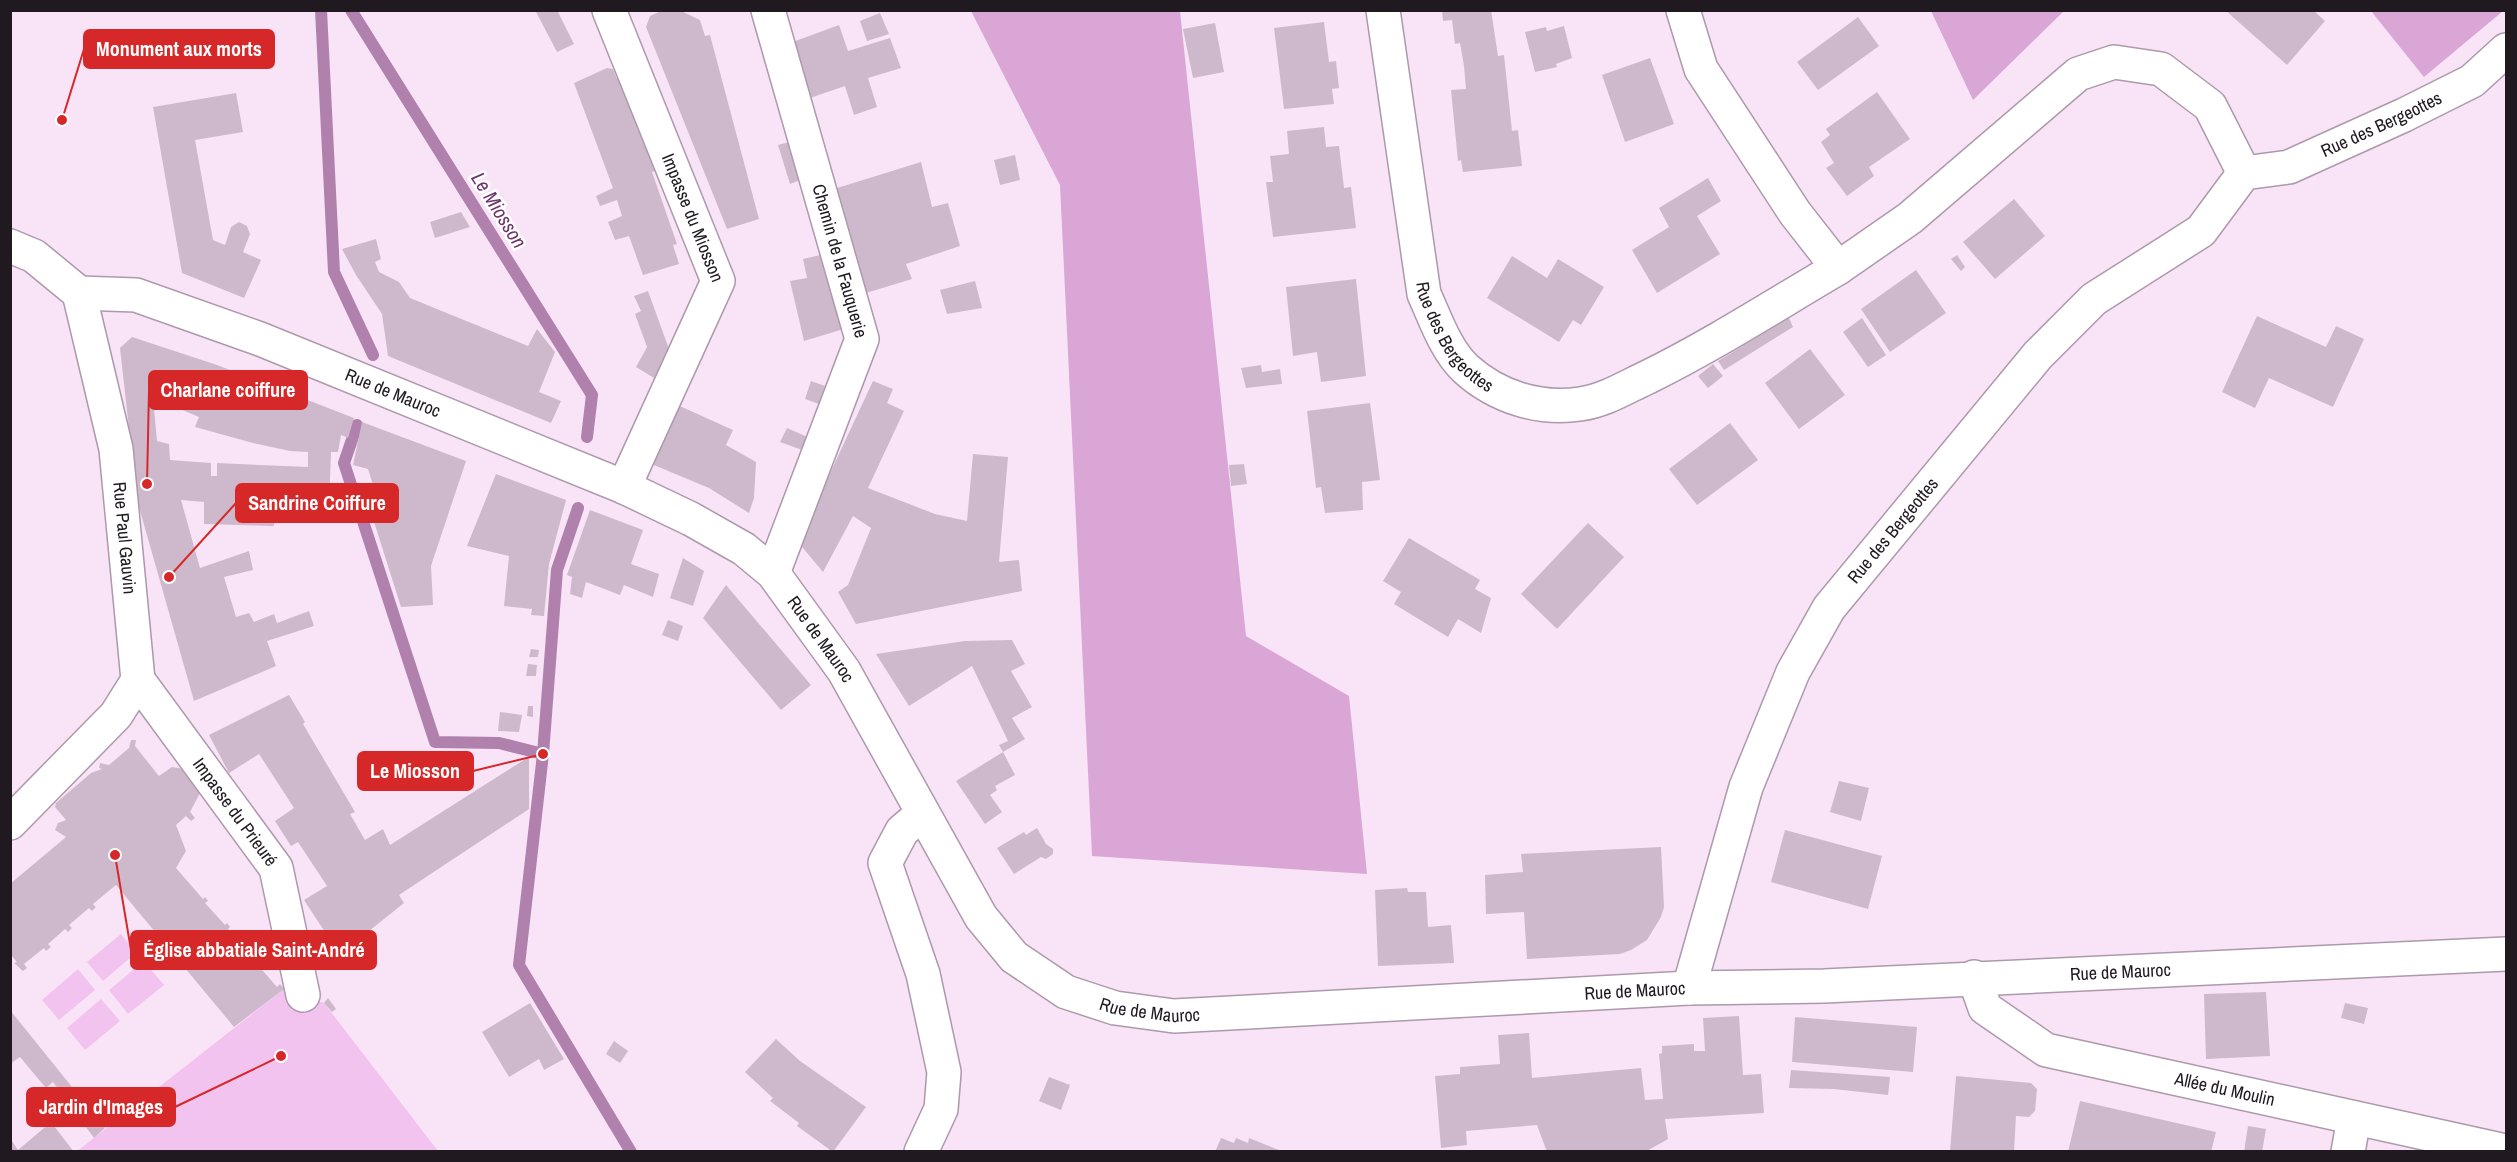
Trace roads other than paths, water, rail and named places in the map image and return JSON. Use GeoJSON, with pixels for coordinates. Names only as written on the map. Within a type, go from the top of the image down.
{"type":"FeatureCollection","features":[{"type":"Feature","properties":{"kind":"street","name":"Impasse du Miosson"},"geometry":{"type":"LineString","coordinates":[[609,10],[718,281],[624,487]]}},
{"type":"Feature","properties":{"kind":"street","name":"Chemin de la Fauquerie"},"geometry":{"type":"LineString","coordinates":[[768,10],[862,339],[773,573]]}},
{"type":"Feature","properties":{"kind":"street","name":"Rue des Bergeottes"},"geometry":{"type":"LineString","coordinates":[[1383,10],[1424,294],[1442,335],[1465,369],[1504,396],[1549,406],[1581,404],[1608,396],[1692,355],[1838,268],[1910,218],[2078,74],[2114,62],[2161,69],[2210,106],[2244,173]]}},
{"type":"Feature","properties":{"kind":"street"},"geometry":{"type":"LineString","coordinates":[[1683,10],[1701,69],[1795,213],[1838,268]]}},
{"type":"Feature","properties":{"kind":"street","name":"Rue des Bergeottes"},"geometry":{"type":"LineString","coordinates":[[1689,988],[1746,787],[1793,672],[1829,608],[2038,355],[2094,299],[2200,231],[2244,173],[2289,167],[2404,115],[2472,81],[2506,50]]}},
{"type":"Feature","properties":{"kind":"street"},"geometry":{"type":"LineString","coordinates":[[10,246],[34,256],[79,293]]}},
{"type":"Feature","properties":{"kind":"street","name":"Rue de Mauroc"},"geometry":{"type":"LineString","coordinates":[[79,293],[136,295],[215,323],[624,487],[691,519],[744,549],[773,573],[844,670],[922,814],[981,916],[1014,957],[1066,992],[1115,1008],[1174,1016],[1689,988],[1824,986],[1974,977],[2506,954]]}},
{"type":"Feature","properties":{"kind":"street","name":"Rue Paul Gauvin"},"geometry":{"type":"LineString","coordinates":[[79,293],[116,448],[138,680]]}},
{"type":"Feature","properties":{"kind":"street"},"geometry":{"type":"LineString","coordinates":[[10,823],[116,715],[138,680]]}},
{"type":"Feature","properties":{"kind":"street","name":"Impasse du Prieuré"},"geometry":{"type":"LineString","coordinates":[[138,680],[276,868],[303,995]]}},
{"type":"Feature","properties":{"kind":"street"},"geometry":{"type":"LineString","coordinates":[[921,1152],[941,1109],[944,1072],[923,974],[885,864],[902,831],[922,814]]}},
{"type":"Feature","properties":{"kind":"street","name":"Allée du Moulin"},"geometry":{"type":"LineString","coordinates":[[1974,977],[1985,1008],[2046,1050],[2506,1151]]}},
{"type":"Feature","properties":{"kind":"street"},"geometry":{"type":"LineString","coordinates":[[2348,1152],[2354,1118]]}},
{"type":"Feature","properties":{"kind":"waterway"},"geometry":{"type":"LineString","coordinates":[[321,10],[334,272],[373,355]]}},
{"type":"Feature","properties":{"kind":"waterway","name":"Le Miosson"},"geometry":{"type":"LineString","coordinates":[[351,10],[592,395],[587,437]]}},
{"type":"Feature","properties":{"kind":"waterway"},"geometry":{"type":"LineString","coordinates":[[357,425],[344,463],[435,742],[499,743],[543,754]]}},
{"type":"Feature","properties":{"kind":"waterway","name":"Le Miosson"},"geometry":{"type":"LineString","coordinates":[[578,508],[557,570],[543,754],[519,965],[631,1152]]}},
{"type":"Feature","properties":{"kind":"place","name":"Monument aux morts"},"geometry":{"type":"Point","coordinates":[62,120]}},
{"type":"Feature","properties":{"kind":"place","name":"Charlane coiffure"},"geometry":{"type":"Point","coordinates":[147,484]}},
{"type":"Feature","properties":{"kind":"place","name":"Sandrine Coiffure"},"geometry":{"type":"Point","coordinates":[169,577]}},
{"type":"Feature","properties":{"kind":"place","name":"Le Miosson"},"geometry":{"type":"Point","coordinates":[543,754]}},
{"type":"Feature","properties":{"kind":"place","name":"Église abbatiale Saint-André"},"geometry":{"type":"Point","coordinates":[115,855]}},
{"type":"Feature","properties":{"kind":"place","name":"Jardin d'Images"},"geometry":{"type":"Point","coordinates":[281,1056]}}]}
